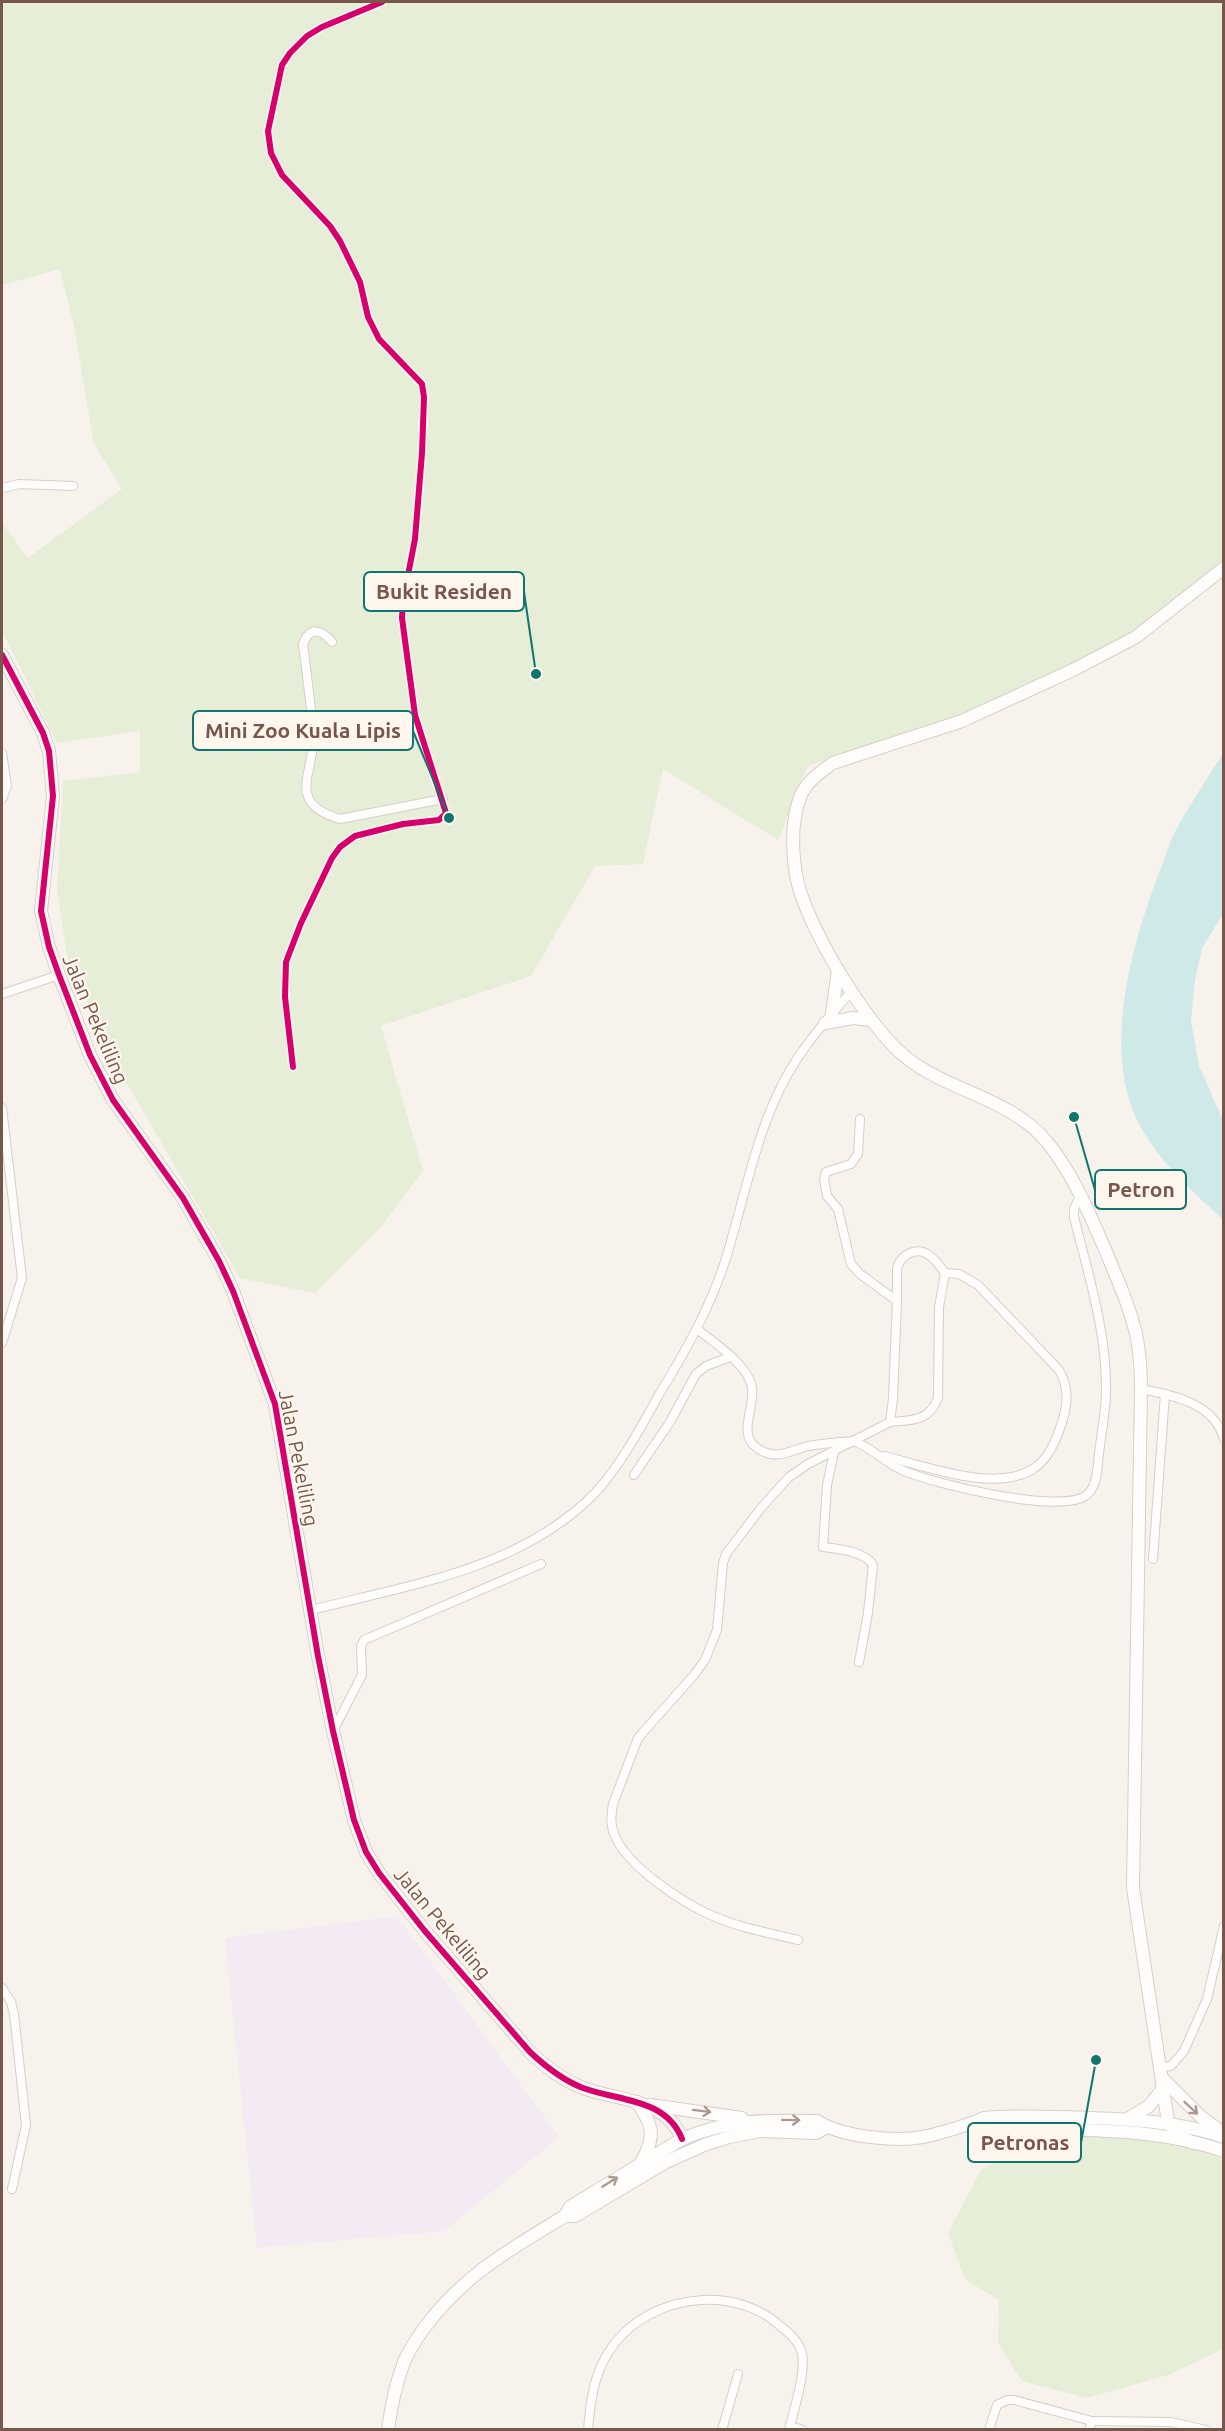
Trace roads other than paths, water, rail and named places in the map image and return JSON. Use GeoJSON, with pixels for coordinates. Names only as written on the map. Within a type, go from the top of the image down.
{"type":"FeatureCollection","features":[{"type":"Feature","properties":{"kind":"street"},"geometry":{"type":"LineString","coordinates":[[293,1067],[285,997],[286,962],[301,923],[332,858],[340,846],[355,836],[393,826],[443,819],[446,813],[415,716],[402,618],[417,507],[424,397],[422,384],[380,339],[368,317],[360,282],[340,241],[330,226],[282,176],[271,153],[268,131],[282,65],[290,52],[307,36],[322,27],[382,2]]}},
{"type":"Feature","properties":{"kind":"street"},"geometry":{"type":"LineString","coordinates":[[2,488],[18,484],[73,486]]}},
{"type":"Feature","properties":{"kind":"street"},"geometry":{"type":"LineString","coordinates":[[1193,2142],[1177,2134],[1168,2122],[1134,1888],[1141,1389],[1137,1340],[1131,1315],[1120,1284],[1072,1178],[1047,1142],[1030,1125],[998,1105],[917,1066],[893,1046],[851,992],[806,905],[796,877],[793,832],[801,795],[808,784],[833,763],[962,722],[1107,653],[1155,623],[1224,567]]}},
{"type":"Feature","properties":{"kind":"street"},"geometry":{"type":"LineString","coordinates":[[332,642],[322,630],[314,632],[304,640],[302,651],[314,733],[306,791],[311,804],[328,816],[340,819],[443,799]]}},
{"type":"Feature","properties":{"kind":"street","name":"Jalan Pekeliling"},"geometry":{"type":"LineString","coordinates":[[2,655],[43,733],[49,751],[53,796],[41,911],[59,975],[90,1055],[113,1100],[189,1208],[233,1291],[275,1404],[333,1731],[354,1820],[366,1852],[417,1921],[530,2052],[547,2067],[582,2088],[642,2103],[674,2126],[682,2139]]}},
{"type":"Feature","properties":{"kind":"street"},"geometry":{"type":"LineString","coordinates":[[2,753],[7,786],[2,799]]}},
{"type":"Feature","properties":{"kind":"street"},"geometry":{"type":"LineString","coordinates":[[829,1018],[838,970]]}},
{"type":"Feature","properties":{"kind":"street"},"geometry":{"type":"LineString","coordinates":[[2,994],[59,975]]}},
{"type":"Feature","properties":{"kind":"street"},"geometry":{"type":"LineString","coordinates":[[311,1610],[453,1574],[501,1556],[556,1526],[597,1491],[615,1468],[698,1330],[726,1259],[769,1113],[797,1059],[851,992]]}},
{"type":"Feature","properties":{"kind":"street"},"geometry":{"type":"LineString","coordinates":[[829,1018],[871,1020]]}},
{"type":"Feature","properties":{"kind":"street"},"geometry":{"type":"LineString","coordinates":[[2,1108],[22,1278],[2,1342]]}},
{"type":"Feature","properties":{"kind":"street"},"geometry":{"type":"LineString","coordinates":[[860,1119],[858,1155],[851,1164],[826,1172],[824,1179],[827,1196],[838,1209],[851,1264],[860,1274],[897,1301]]}},
{"type":"Feature","properties":{"kind":"street"},"geometry":{"type":"LineString","coordinates":[[698,1330],[730,1356],[747,1374],[752,1388],[747,1426],[748,1438],[756,1448],[770,1455],[823,1443],[855,1441],[902,1471],[938,1483],[1030,1502],[1074,1500],[1084,1497],[1094,1486],[1106,1403],[1106,1379],[1096,1305],[1074,1217],[1074,1209],[1080,1196]]}},
{"type":"Feature","properties":{"kind":"street"},"geometry":{"type":"LineString","coordinates":[[879,1455],[971,1477],[1003,1479],[1034,1468],[1049,1451],[1063,1421],[1068,1393],[1059,1370],[978,1285],[959,1274],[945,1273],[927,1253],[916,1251],[898,1263],[897,1268],[893,1398],[890,1422]]}},
{"type":"Feature","properties":{"kind":"street"},"geometry":{"type":"LineString","coordinates":[[798,1940],[715,1917],[679,1898],[633,1862],[615,1838],[611,1816],[613,1804],[638,1738],[694,1675],[705,1659],[717,1630],[723,1563],[726,1554],[762,1508],[789,1477],[808,1464],[890,1422],[924,1417],[932,1411],[938,1398],[939,1307],[945,1273]]}},
{"type":"Feature","properties":{"kind":"street"},"geometry":{"type":"LineString","coordinates":[[634,1475],[670,1422],[696,1374],[711,1364],[730,1356]]}},
{"type":"Feature","properties":{"kind":"street"},"geometry":{"type":"LineString","coordinates":[[1141,1389],[1178,1396],[1202,1409],[1214,1421],[1224,1440]]}},
{"type":"Feature","properties":{"kind":"street"},"geometry":{"type":"LineString","coordinates":[[1153,1558],[1165,1394]]}},
{"type":"Feature","properties":{"kind":"street"},"geometry":{"type":"LineString","coordinates":[[834,1452],[827,1485],[823,1547],[859,1555],[867,1558],[873,1565],[868,1613],[859,1662]]}},
{"type":"Feature","properties":{"kind":"street"},"geometry":{"type":"LineString","coordinates":[[333,1731],[362,1675],[361,1646],[364,1640],[541,1564]]}},
{"type":"Feature","properties":{"kind":"street"},"geometry":{"type":"LineString","coordinates":[[1128,2119],[1149,2106],[1162,2078],[1184,2051],[1210,1990],[1224,1926]]}},
{"type":"Feature","properties":{"kind":"street"},"geometry":{"type":"LineString","coordinates":[[2,1988],[12,2002],[27,2125],[12,2189]]}},
{"type":"Feature","properties":{"kind":"street"},"geometry":{"type":"LineString","coordinates":[[1162,2078],[1201,2116],[1224,2132]]}},
{"type":"Feature","properties":{"kind":"street"},"geometry":{"type":"LineString","coordinates":[[641,2162],[651,2145],[651,2128],[642,2103],[756,2120],[817,2121],[827,2127],[870,2137],[923,2137],[975,2123],[983,2118],[1043,2117],[1168,2122],[1224,2137]]}},
{"type":"Feature","properties":{"kind":"street"},"geometry":{"type":"LineString","coordinates":[[388,2430],[391,2409],[404,2361],[436,2313],[471,2276],[565,2216],[570,2207],[682,2139],[722,2125],[756,2120]]}},
{"type":"Feature","properties":{"kind":"street"},"geometry":{"type":"LineString","coordinates":[[1142,2135],[1168,2122]]}},
{"type":"Feature","properties":{"kind":"street"},"geometry":{"type":"LineString","coordinates":[[975,2123],[981,2127],[1067,2128],[1142,2135],[1193,2142],[1224,2151]]}},
{"type":"Feature","properties":{"kind":"street"},"geometry":{"type":"LineString","coordinates":[[565,2216],[575,2216],[666,2162],[704,2145],[760,2131],[816,2133],[827,2127]]}},
{"type":"Feature","properties":{"kind":"street"},"geometry":{"type":"LineString","coordinates":[[682,2139],[704,2145]]}},
{"type":"Feature","properties":{"kind":"street"},"geometry":{"type":"LineString","coordinates":[[666,2162],[682,2139]]}},
{"type":"Feature","properties":{"kind":"street"},"geometry":{"type":"LineString","coordinates":[[588,2430],[595,2379],[602,2362],[624,2333],[642,2319],[664,2308],[689,2301],[736,2303],[757,2309],[772,2318],[798,2344],[803,2365],[790,2428],[804,2430]]}},
{"type":"Feature","properties":{"kind":"street"},"geometry":{"type":"LineString","coordinates":[[722,2430],[738,2374]]}},
{"type":"Feature","properties":{"kind":"street"},"geometry":{"type":"LineString","coordinates":[[989,2430],[997,2405],[1007,2400],[1014,2400],[1091,2425],[1171,2422],[1206,2430]]}},
{"type":"Feature","properties":{"kind":"water"},"geometry":{"type":"Polygon","coordinates":[[[1223,753],[1223,914],[1202,948],[1195,980],[1191,1021],[1199,1066],[1223,1120],[1223,1219],[1181,1180],[1155,1150],[1145,1134],[1129,1099],[1123,1072],[1121,1043],[1127,984],[1150,899],[1176,830],[1223,753]]]}},
{"type":"Feature","properties":{"kind":"place","name":"Bukit Residen"},"geometry":{"type":"Point","coordinates":[536,674]}},
{"type":"Feature","properties":{"kind":"place","name":"Mini Zoo Kuala Lipis"},"geometry":{"type":"Point","coordinates":[449,818]}},
{"type":"Feature","properties":{"kind":"place","name":"Petron"},"geometry":{"type":"Point","coordinates":[1074,1117]}},
{"type":"Feature","properties":{"kind":"place","name":"Petronas"},"geometry":{"type":"Point","coordinates":[1096,2060]}}]}
